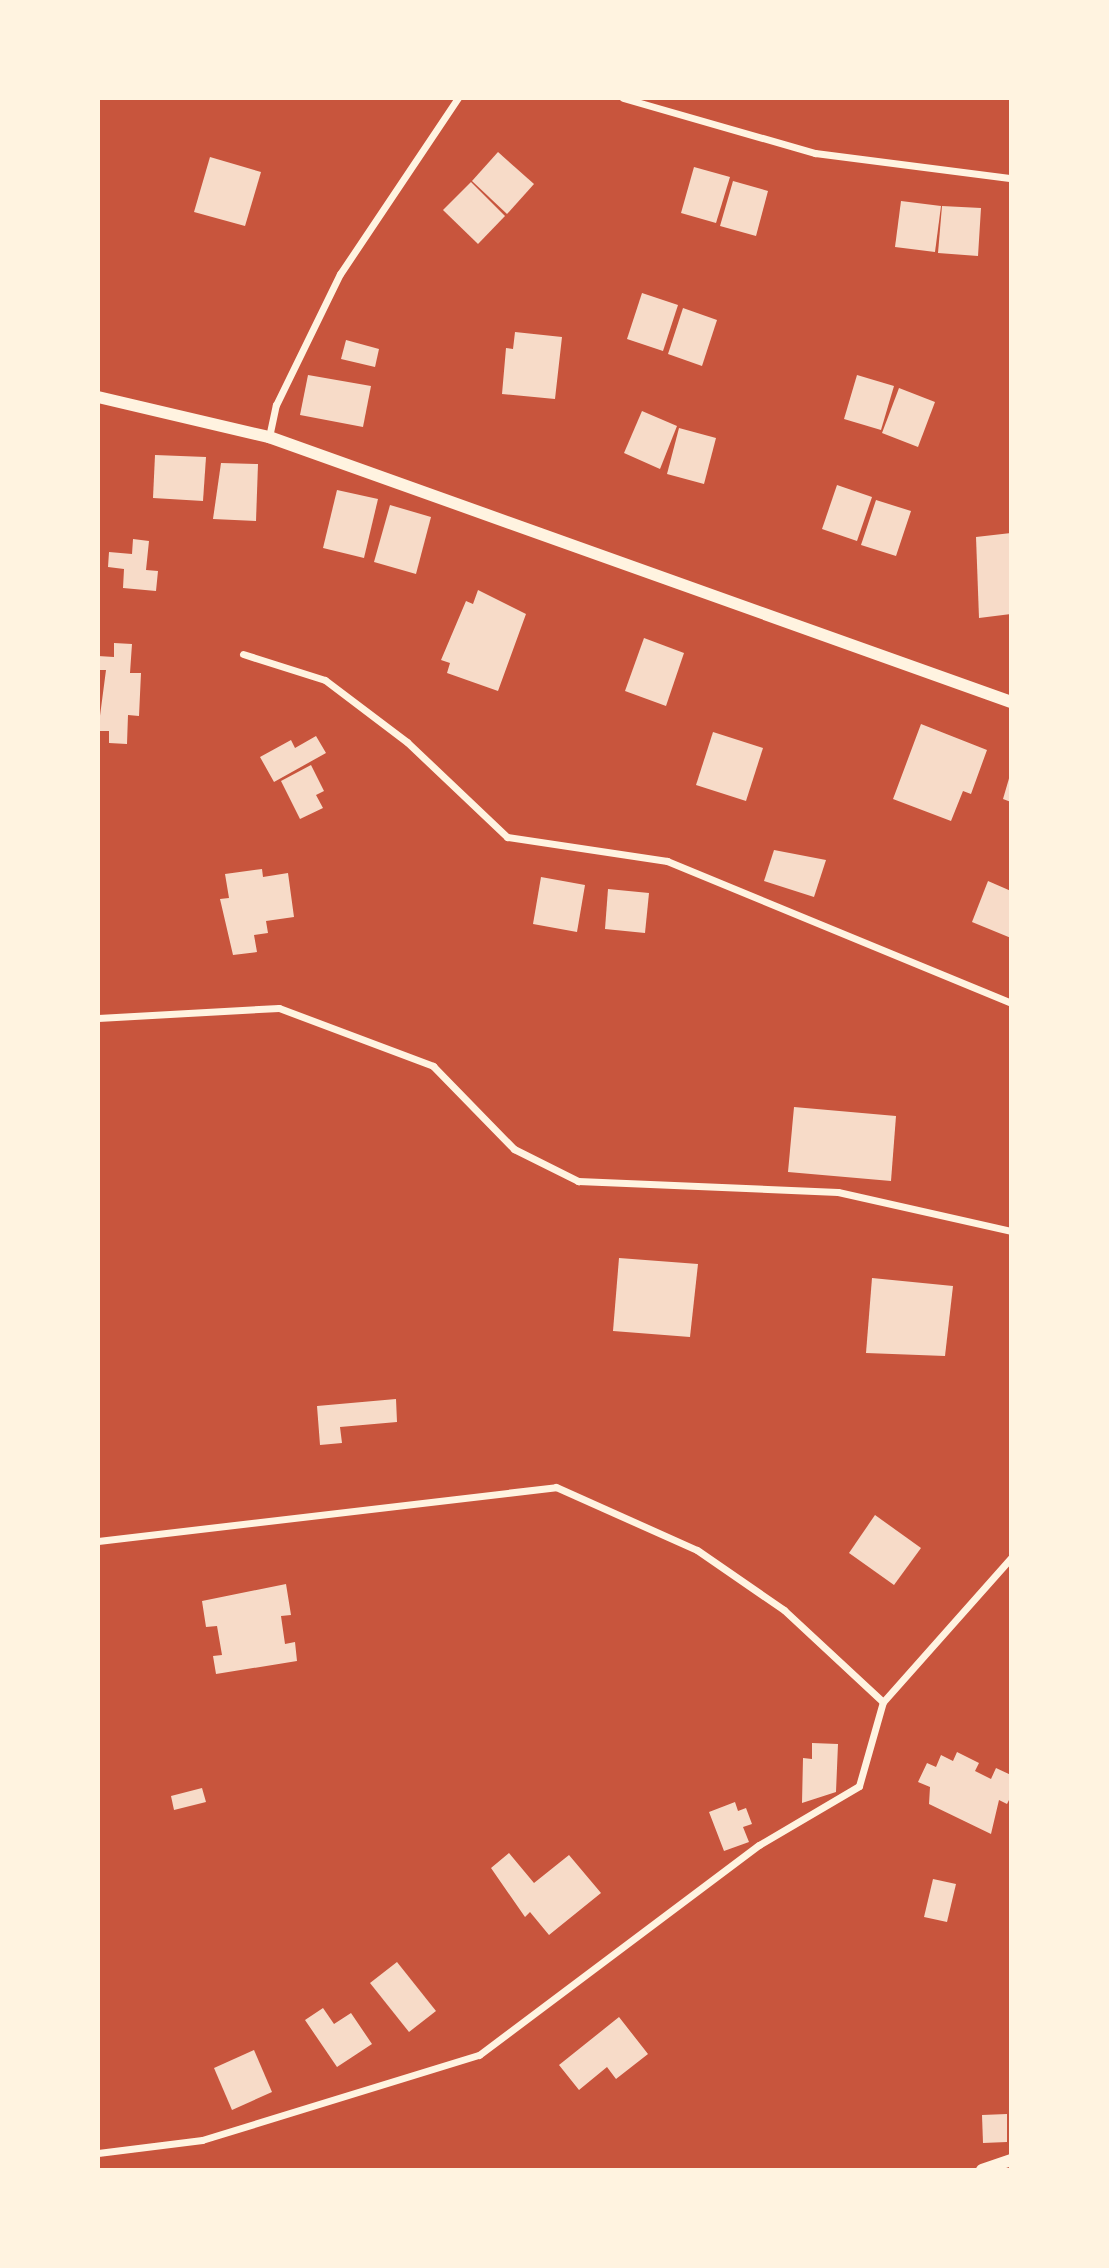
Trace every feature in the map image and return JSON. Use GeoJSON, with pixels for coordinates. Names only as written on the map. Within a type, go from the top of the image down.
{"type":"FeatureCollection","features":[{"type":"Feature","properties":{"kind":"street"},"geometry":{"type":"LineString","coordinates":[[269,437],[276,405],[340,274],[458,98]]}},
{"type":"Feature","properties":{"kind":"street"},"geometry":{"type":"LineString","coordinates":[[623,98],[815,153],[1011,177]]}},
{"type":"Feature","properties":{"kind":"street"},"geometry":{"type":"LineString","coordinates":[[98,397],[269,437],[1011,702]]}},
{"type":"Feature","properties":{"kind":"street"},"geometry":{"type":"LineString","coordinates":[[243,654],[325,680],[407,742],[507,837],[692,869],[1011,1003]]}},
{"type":"Feature","properties":{"kind":"street"},"geometry":{"type":"LineString","coordinates":[[98,1018],[279,1008],[433,1066],[514,1149],[578,1181],[838,1192],[1011,1231]]}},
{"type":"Feature","properties":{"kind":"street"},"geometry":{"type":"LineString","coordinates":[[98,1541],[556,1487],[697,1550],[784,1610],[883,1702]]}},
{"type":"Feature","properties":{"kind":"street"},"geometry":{"type":"LineString","coordinates":[[98,2153],[202,2140],[479,2055],[759,1845],[859,1786],[883,1702],[1011,1558]]}},
{"type":"Feature","properties":{"kind":"street"},"geometry":{"type":"LineString","coordinates":[[982,2170],[1011,2160]]}},
{"type":"Feature","properties":{"kind":"building"},"geometry":{"type":"Polygon","coordinates":[[[498,152],[534,184],[507,214],[472,181],[498,152]]]}},
{"type":"Feature","properties":{"kind":"building"},"geometry":{"type":"Polygon","coordinates":[[[210,157],[261,172],[245,226],[194,212],[210,157]]]}},
{"type":"Feature","properties":{"kind":"building"},"geometry":{"type":"Polygon","coordinates":[[[694,167],[730,177],[716,223],[681,213],[694,167]]]}},
{"type":"Feature","properties":{"kind":"building"},"geometry":{"type":"Polygon","coordinates":[[[733,181],[768,191],[756,236],[720,226],[733,181]]]}},
{"type":"Feature","properties":{"kind":"building"},"geometry":{"type":"Polygon","coordinates":[[[471,182],[505,216],[478,244],[443,210],[471,182]]]}},
{"type":"Feature","properties":{"kind":"building"},"geometry":{"type":"Polygon","coordinates":[[[901,201],[941,206],[935,252],[895,247],[901,201]]]}},
{"type":"Feature","properties":{"kind":"building"},"geometry":{"type":"Polygon","coordinates":[[[942,206],[981,208],[978,256],[938,253],[942,206]]]}},
{"type":"Feature","properties":{"kind":"building"},"geometry":{"type":"Polygon","coordinates":[[[642,293],[678,305],[663,351],[627,339],[642,293]]]}},
{"type":"Feature","properties":{"kind":"building"},"geometry":{"type":"Polygon","coordinates":[[[683,308],[717,320],[702,366],[668,354],[683,308]]]}},
{"type":"Feature","properties":{"kind":"building"},"geometry":{"type":"Polygon","coordinates":[[[515,332],[562,337],[555,399],[502,394],[506,348],[513,349],[515,332]]]}},
{"type":"Feature","properties":{"kind":"building"},"geometry":{"type":"Polygon","coordinates":[[[346,340],[379,349],[375,367],[341,359],[346,340]]]}},
{"type":"Feature","properties":{"kind":"building"},"geometry":{"type":"Polygon","coordinates":[[[308,375],[371,386],[363,427],[300,415],[308,375]]]}},
{"type":"Feature","properties":{"kind":"building"},"geometry":{"type":"Polygon","coordinates":[[[857,375],[894,386],[881,430],[844,419],[857,375]]]}},
{"type":"Feature","properties":{"kind":"building"},"geometry":{"type":"Polygon","coordinates":[[[899,388],[935,402],[918,447],[882,433],[899,388]]]}},
{"type":"Feature","properties":{"kind":"building"},"geometry":{"type":"Polygon","coordinates":[[[642,411],[677,426],[660,469],[624,453],[642,411]]]}},
{"type":"Feature","properties":{"kind":"building"},"geometry":{"type":"Polygon","coordinates":[[[679,428],[716,438],[704,484],[667,474],[679,428]]]}},
{"type":"Feature","properties":{"kind":"building"},"geometry":{"type":"Polygon","coordinates":[[[155,455],[206,457],[203,501],[153,498],[155,455]]]}},
{"type":"Feature","properties":{"kind":"building"},"geometry":{"type":"Polygon","coordinates":[[[221,463],[258,464],[256,521],[213,519],[221,463]]]}},
{"type":"Feature","properties":{"kind":"building"},"geometry":{"type":"Polygon","coordinates":[[[837,485],[872,497],[857,541],[822,529],[837,485]]]}},
{"type":"Feature","properties":{"kind":"building"},"geometry":{"type":"Polygon","coordinates":[[[337,490],[378,499],[364,558],[323,548],[337,490]]]}},
{"type":"Feature","properties":{"kind":"building"},"geometry":{"type":"Polygon","coordinates":[[[876,500],[911,511],[896,556],[861,545],[876,500]]]}},
{"type":"Feature","properties":{"kind":"building"},"geometry":{"type":"Polygon","coordinates":[[[390,505],[431,517],[416,574],[374,562],[390,505]]]}},
{"type":"Feature","properties":{"kind":"building"},"geometry":{"type":"Polygon","coordinates":[[[1011,533],[1011,614],[979,618],[976,537],[1011,533]]]}},
{"type":"Feature","properties":{"kind":"building"},"geometry":{"type":"Polygon","coordinates":[[[133,539],[149,541],[146,570],[158,571],[156,591],[123,588],[124,569],[108,567],[109,552],[132,554],[133,539]]]}},
{"type":"Feature","properties":{"kind":"building"},"geometry":{"type":"Polygon","coordinates":[[[478,590],[526,614],[498,691],[447,673],[450,663],[441,660],[466,601],[473,604],[478,590]]]}},
{"type":"Feature","properties":{"kind":"building"},"geometry":{"type":"Polygon","coordinates":[[[644,638],[684,653],[666,706],[625,691],[644,638]]]}},
{"type":"Feature","properties":{"kind":"building"},"geometry":{"type":"Polygon","coordinates":[[[114,643],[132,644],[130,673],[141,673],[139,716],[128,715],[127,744],[109,743],[109,731],[98,731],[106,670],[98,670],[98,656],[114,657],[114,643]]]}},
{"type":"Feature","properties":{"kind":"building"},"geometry":{"type":"Polygon","coordinates":[[[921,724],[987,750],[971,794],[963,791],[951,821],[893,799],[921,724]]]}},
{"type":"Feature","properties":{"kind":"building"},"geometry":{"type":"Polygon","coordinates":[[[713,732],[763,748],[746,801],[696,785],[713,732]]]}},
{"type":"Feature","properties":{"kind":"building"},"geometry":{"type":"Polygon","coordinates":[[[316,736],[326,753],[274,782],[260,757],[291,740],[295,748],[316,736]]]}},
{"type":"Feature","properties":{"kind":"building"},"geometry":{"type":"Polygon","coordinates":[[[311,765],[324,791],[316,795],[323,808],[300,819],[281,781],[311,765]]]}},
{"type":"Feature","properties":{"kind":"building"},"geometry":{"type":"Polygon","coordinates":[[[1011,775],[1011,802],[1003,799],[1011,775]]]}},
{"type":"Feature","properties":{"kind":"building"},"geometry":{"type":"Polygon","coordinates":[[[774,850],[826,860],[814,897],[764,881],[774,850]]]}},
{"type":"Feature","properties":{"kind":"building"},"geometry":{"type":"Polygon","coordinates":[[[262,869],[263,877],[288,873],[294,917],[266,921],[268,933],[254,935],[257,952],[233,955],[220,899],[229,898],[225,874],[262,869]]]}},
{"type":"Feature","properties":{"kind":"building"},"geometry":{"type":"Polygon","coordinates":[[[541,877],[585,885],[577,932],[533,924],[541,877]]]}},
{"type":"Feature","properties":{"kind":"building"},"geometry":{"type":"Polygon","coordinates":[[[988,881],[1011,891],[1011,938],[972,922],[988,881]]]}},
{"type":"Feature","properties":{"kind":"building"},"geometry":{"type":"Polygon","coordinates":[[[608,889],[649,893],[645,933],[605,929],[608,889]]]}},
{"type":"Feature","properties":{"kind":"building"},"geometry":{"type":"Polygon","coordinates":[[[794,1107],[896,1116],[891,1181],[788,1172],[794,1107]]]}},
{"type":"Feature","properties":{"kind":"building"},"geometry":{"type":"Polygon","coordinates":[[[619,1258],[698,1264],[690,1337],[613,1331],[619,1258]]]}},
{"type":"Feature","properties":{"kind":"building"},"geometry":{"type":"Polygon","coordinates":[[[872,1278],[953,1286],[945,1356],[866,1353],[872,1278]]]}},
{"type":"Feature","properties":{"kind":"building"},"geometry":{"type":"Polygon","coordinates":[[[396,1399],[397,1422],[340,1427],[342,1443],[320,1445],[317,1406],[396,1399]]]}},
{"type":"Feature","properties":{"kind":"building"},"geometry":{"type":"Polygon","coordinates":[[[875,1515],[921,1548],[894,1585],[849,1553],[875,1515]]]}},
{"type":"Feature","properties":{"kind":"building"},"geometry":{"type":"Polygon","coordinates":[[[286,1584],[291,1615],[281,1616],[285,1644],[295,1642],[297,1661],[216,1674],[213,1656],[222,1655],[217,1626],[206,1627],[202,1601],[286,1584]]]}},
{"type":"Feature","properties":{"kind":"building"},"geometry":{"type":"Polygon","coordinates":[[[812,1743],[838,1744],[836,1792],[802,1803],[803,1758],[812,1759],[812,1743]]]}},
{"type":"Feature","properties":{"kind":"building"},"geometry":{"type":"Polygon","coordinates":[[[957,1752],[979,1763],[975,1771],[991,1779],[996,1768],[1011,1775],[1011,1796],[1007,1804],[999,1800],[991,1834],[929,1804],[930,1787],[918,1782],[927,1763],[936,1767],[941,1755],[953,1761],[957,1752]]]}},
{"type":"Feature","properties":{"kind":"building"},"geometry":{"type":"Polygon","coordinates":[[[202,1788],[206,1802],[174,1810],[171,1796],[202,1788]]]}},
{"type":"Feature","properties":{"kind":"building"},"geometry":{"type":"Polygon","coordinates":[[[735,1802],[738,1811],[746,1808],[752,1824],[743,1827],[749,1842],[724,1851],[709,1812],[735,1802]]]}},
{"type":"Feature","properties":{"kind":"building"},"geometry":{"type":"Polygon","coordinates":[[[509,1853],[534,1883],[569,1855],[601,1893],[549,1935],[530,1912],[525,1917],[491,1868],[509,1853]]]}},
{"type":"Feature","properties":{"kind":"building"},"geometry":{"type":"Polygon","coordinates":[[[933,1879],[956,1884],[947,1922],[924,1917],[933,1879]]]}},
{"type":"Feature","properties":{"kind":"building"},"geometry":{"type":"Polygon","coordinates":[[[397,1962],[436,2011],[409,2032],[370,1983],[397,1962]]]}},
{"type":"Feature","properties":{"kind":"building"},"geometry":{"type":"Polygon","coordinates":[[[323,2008],[334,2024],[351,2013],[372,2044],[337,2067],[305,2020],[323,2008]]]}},
{"type":"Feature","properties":{"kind":"building"},"geometry":{"type":"Polygon","coordinates":[[[619,2017],[648,2054],[616,2079],[607,2067],[579,2090],[559,2065],[619,2017]]]}},
{"type":"Feature","properties":{"kind":"building"},"geometry":{"type":"Polygon","coordinates":[[[254,2050],[272,2092],[232,2110],[214,2068],[254,2050]]]}},
{"type":"Feature","properties":{"kind":"building"},"geometry":{"type":"Polygon","coordinates":[[[1007,2114],[1007,2142],[983,2143],[982,2115],[1007,2114]]]}}]}
